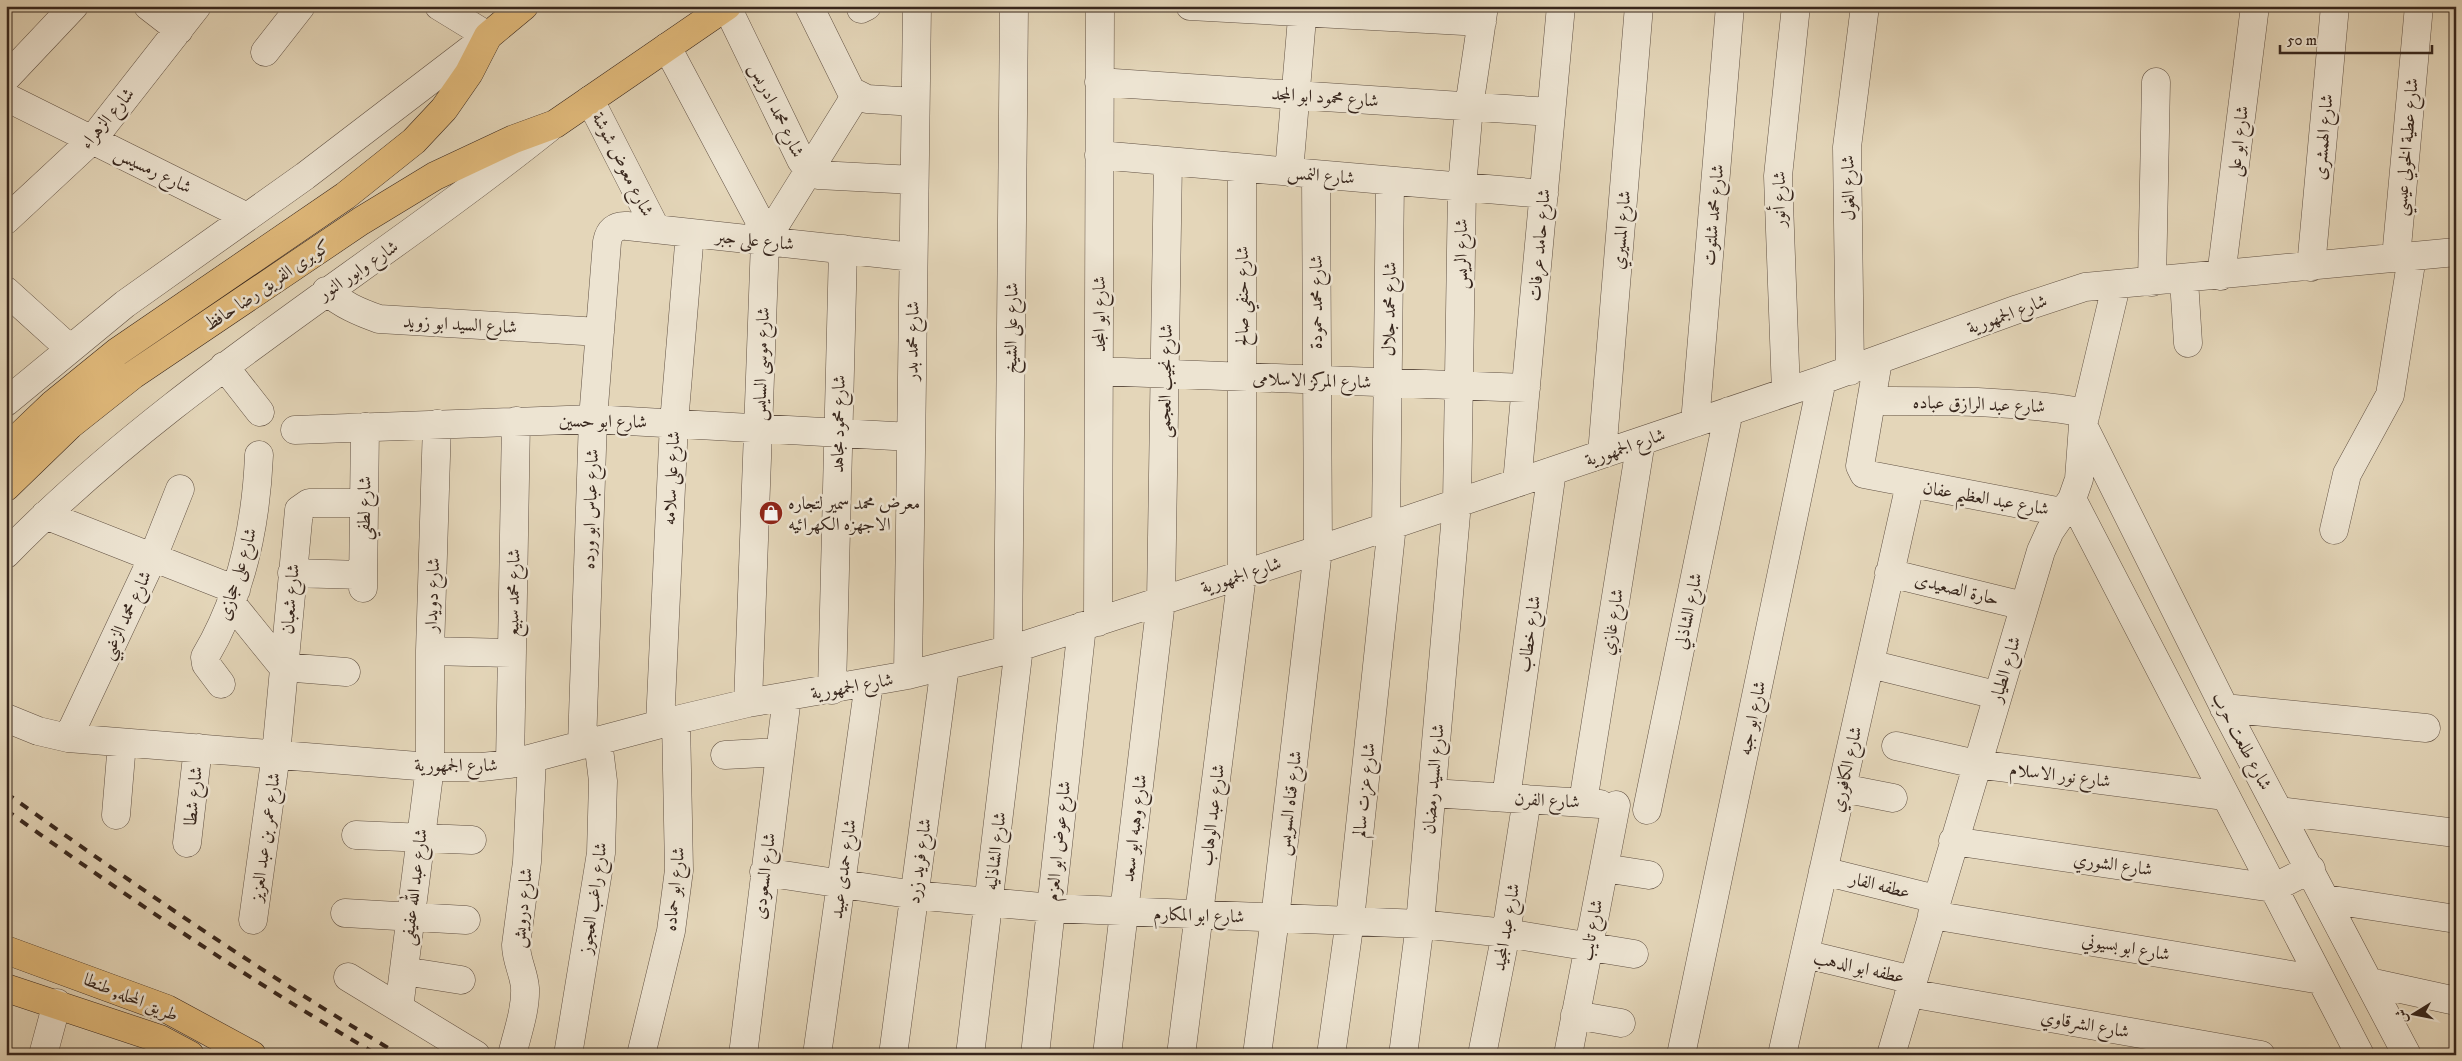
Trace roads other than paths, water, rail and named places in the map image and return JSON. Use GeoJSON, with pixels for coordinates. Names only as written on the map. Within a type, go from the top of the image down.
{"type":"FeatureCollection","features":[{"type":"Feature","properties":{"kind":"main road"},"geometry":{"type":"LineString","coordinates":[[488,36],[524,6]]}},
{"type":"Feature","properties":{"kind":"main road","name":"شارع وابور النور"},"geometry":{"type":"LineString","coordinates":[[555,124],[727,6]]}},
{"type":"Feature","properties":{"kind":"main road","name":"كوبرى الفريق رضا حافظ"},"geometry":{"type":"LineString","coordinates":[[6,449],[78,382],[150,328],[309,222],[380,170],[414,141],[444,108],[469,73],[488,36]]}},
{"type":"Feature","properties":{"kind":"main road","name":"كوبرى الفريق رضا حافظ"},"geometry":{"type":"LineString","coordinates":[[6,487],[70,425],[133,375],[398,198],[474,157],[555,124]]}},
{"type":"Feature","properties":{"kind":"main road","name":"طريق المحله, طنطا"},"geometry":{"type":"LineString","coordinates":[[6,950],[167,1009],[252,1055]]}},
{"type":"Feature","properties":{"kind":"main road","name":"طريق المحله, طنطا"},"geometry":{"type":"LineString","coordinates":[[6,988],[57,1003],[159,1047],[190,1055]]}},
{"type":"Feature","properties":{"kind":"street"},"geometry":{"type":"LineString","coordinates":[[6,78],[74,6]]}},
{"type":"Feature","properties":{"kind":"street"},"geometry":{"type":"LineString","coordinates":[[148,6],[179,30]]}},
{"type":"Feature","properties":{"kind":"street","name":"شارع الزهراء"},"geometry":{"type":"LineString","coordinates":[[6,220],[92,140],[197,6]]}},
{"type":"Feature","properties":{"kind":"street"},"geometry":{"type":"LineString","coordinates":[[265,52],[301,6]]}},
{"type":"Feature","properties":{"kind":"street"},"geometry":{"type":"LineString","coordinates":[[6,402],[68,348],[125,304],[367,129],[488,36],[439,6]]}},
{"type":"Feature","properties":{"kind":"street","name":"شارع محمد ادريس"},"geometry":{"type":"LineString","coordinates":[[727,6],[808,171],[818,175],[914,180]]}},
{"type":"Feature","properties":{"kind":"street"},"geometry":{"type":"LineString","coordinates":[[809,6],[844,80],[856,94],[867,99],[915,102]]}},
{"type":"Feature","properties":{"kind":"street","name":"شارع محمد بدر"},"geometry":{"type":"LineString","coordinates":[[908,675],[917,6]]}},
{"type":"Feature","properties":{"kind":"street","name":"شارع على الشيخ"},"geometry":{"type":"LineString","coordinates":[[1014,6],[1014,648]]}},
{"type":"Feature","properties":{"kind":"street","name":"شارع ابو المجد"},"geometry":{"type":"LineString","coordinates":[[1090,624],[1099,372],[1100,6]]}},
{"type":"Feature","properties":{"kind":"street"},"geometry":{"type":"LineString","coordinates":[[1190,6],[1483,14]]}},
{"type":"Feature","properties":{"kind":"street","name":"شارع حامد عرفات"},"geometry":{"type":"LineString","coordinates":[[1517,483],[1561,6]]}},
{"type":"Feature","properties":{"kind":"street","name":"شارع المسيري"},"geometry":{"type":"LineString","coordinates":[[1602,454],[1640,6]]}},
{"type":"Feature","properties":{"kind":"street","name":"شارع محمد شلتوت"},"geometry":{"type":"LineString","coordinates":[[1695,423],[1730,6]]}},
{"type":"Feature","properties":{"kind":"street","name":"شارع أنور"},"geometry":{"type":"LineString","coordinates":[[1786,392],[1778,176],[1796,6]]}},
{"type":"Feature","properties":{"kind":"street","name":"شارع ابو على"},"geometry":{"type":"LineString","coordinates":[[2221,276],[2255,6]]}},
{"type":"Feature","properties":{"kind":"street","name":"شارع الهمشرى"},"geometry":{"type":"LineString","coordinates":[[2311,267],[2335,6]]}},
{"type":"Feature","properties":{"kind":"street","name":"شارع عطية الخولي عيسي"},"geometry":{"type":"LineString","coordinates":[[2334,530],[2348,474],[2390,395],[2404,258],[2418,6]]}},
{"type":"Feature","properties":{"kind":"street","name":"شارع الغول"},"geometry":{"type":"LineString","coordinates":[[1850,371],[1847,147],[1861,7]]}},
{"type":"Feature","properties":{"kind":"street"},"geometry":{"type":"LineString","coordinates":[[1289,172],[1303,9]]}},
{"type":"Feature","properties":{"kind":"street","name":"شارع الريس"},"geometry":{"type":"LineString","coordinates":[[1457,503],[1462,187],[1469,107],[1483,14]]}},
{"type":"Feature","properties":{"kind":"street","name":"شارع موسى السايس"},"geometry":{"type":"LineString","coordinates":[[667,47],[758,218],[766,241],[748,703]]}},
{"type":"Feature","properties":{"kind":"street","name":"شارع محمود ابو المجد"},"geometry":{"type":"LineString","coordinates":[[1099,82],[1551,112]]}},
{"type":"Feature","properties":{"kind":"street"},"geometry":{"type":"LineString","coordinates":[[2152,282],[2156,82]]}},
{"type":"Feature","properties":{"kind":"street"},"geometry":{"type":"LineString","coordinates":[[766,241],[856,94]]}},
{"type":"Feature","properties":{"kind":"street","name":"شارع رمسيس"},"geometry":{"type":"LineString","coordinates":[[6,97],[246,217]]}},
{"type":"Feature","properties":{"kind":"street","name":"شارع معوض شوشة"},"geometry":{"type":"LineString","coordinates":[[590,100],[656,229]]}},
{"type":"Feature","properties":{"kind":"street","name":"شارع وابور النور"},"geometry":{"type":"LineString","coordinates":[[6,554],[45,514],[133,439],[224,366],[326,291],[443,211],[555,124]]}},
{"type":"Feature","properties":{"kind":"street","name":"شارع النمس"},"geometry":{"type":"LineString","coordinates":[[1099,155],[1544,194]]}},
{"type":"Feature","properties":{"kind":"street","name":"شارع نجيب العجمى"},"geometry":{"type":"LineString","coordinates":[[1160,601],[1168,161]]}},
{"type":"Feature","properties":{"kind":"street","name":"شارع حنفي صالح"},"geometry":{"type":"LineString","coordinates":[[1242,168],[1242,575]]}},
{"type":"Feature","properties":{"kind":"street","name":"شارع محمد حمودة"},"geometry":{"type":"LineString","coordinates":[[1316,174],[1318,550]]}},
{"type":"Feature","properties":{"kind":"street","name":"شارع محمد جلال"},"geometry":{"type":"LineString","coordinates":[[1389,526],[1390,181]]}},
{"type":"Feature","properties":{"kind":"street","name":"شارع على جبر"},"geometry":{"type":"LineString","coordinates":[[607,242],[611,231],[621,226],[913,257]]}},
{"type":"Feature","properties":{"kind":"street","name":"شارع على سلامه"},"geometry":{"type":"LineString","coordinates":[[668,722],[674,424],[690,232]]}},
{"type":"Feature","properties":{"kind":"street","name":"شارع عباس ابو ورده"},"geometry":{"type":"LineString","coordinates":[[590,743],[593,419],[607,242]]}},
{"type":"Feature","properties":{"kind":"street","name":"شارع محمود مجاهد"},"geometry":{"type":"LineString","coordinates":[[832,690],[842,249]]}},
{"type":"Feature","properties":{"kind":"street","name":"شارع الجمهورية"},"geometry":{"type":"LineString","coordinates":[[6,718],[38,731],[68,738],[122,743],[430,766],[482,767],[521,762],[668,722],[748,703],[832,690],[908,675],[1014,648],[1318,550],[1729,412],[2085,287],[2184,280],[2456,252]]}},
{"type":"Feature","properties":{"kind":"street"},"geometry":{"type":"LineString","coordinates":[[2184,280],[2188,343]]}},
{"type":"Feature","properties":{"kind":"street","name":"شارع الطيار"},"geometry":{"type":"LineString","coordinates":[[1891,1055],[1996,694],[2041,550],[2067,505],[2081,468],[2085,419],[2116,286]]}},
{"type":"Feature","properties":{"kind":"street"},"geometry":{"type":"LineString","coordinates":[[6,291],[68,348]]}},
{"type":"Feature","properties":{"kind":"street","name":"شارع السيد ابو زويد"},"geometry":{"type":"LineString","coordinates":[[326,291],[340,302],[359,312],[379,318],[600,332]]}},
{"type":"Feature","properties":{"kind":"street"},"geometry":{"type":"LineString","coordinates":[[1871,401],[1878,360]]}},
{"type":"Feature","properties":{"kind":"street"},"geometry":{"type":"LineString","coordinates":[[224,366],[260,412]]}},
{"type":"Feature","properties":{"kind":"street","name":"شارع المركز الاسلامى"},"geometry":{"type":"LineString","coordinates":[[1099,372],[1526,388]]}},
{"type":"Feature","properties":{"kind":"street","name":"شارع ابو جبه"},"geometry":{"type":"LineString","coordinates":[[1681,1055],[1822,380]]}},
{"type":"Feature","properties":{"kind":"street","name":"شارع عبد الرازق عباده"},"geometry":{"type":"LineString","coordinates":[[1871,401],[2002,402],[2085,419]]}},
{"type":"Feature","properties":{"kind":"street","name":"شارع عبد العظيم عفان"},"geometry":{"type":"LineString","coordinates":[[1871,401],[1860,469],[1867,476],[1910,484],[2067,505]]}},
{"type":"Feature","properties":{"kind":"street","name":"شارع الشاذلي"},"geometry":{"type":"LineString","coordinates":[[1654,811],[1729,412]]}},
{"type":"Feature","properties":{"kind":"street","name":"شارع ابو حسين"},"geometry":{"type":"LineString","coordinates":[[295,430],[593,419],[911,437]]}},
{"type":"Feature","properties":{"kind":"street","name":"شارع طلعت حرب"},"geometry":{"type":"LineString","coordinates":[[2085,419],[2226,713],[2311,869],[2407,1055]]}},
{"type":"Feature","properties":{"kind":"street","name":"شارع محمد سبيع"},"geometry":{"type":"LineString","coordinates":[[516,422],[512,653],[521,762]]}},
{"type":"Feature","properties":{"kind":"street","name":"شارع دويدار"},"geometry":{"type":"LineString","coordinates":[[430,766],[430,651],[437,424]]}},
{"type":"Feature","properties":{"kind":"street","name":"شارع لطفي"},"geometry":{"type":"LineString","coordinates":[[292,573],[363,581],[365,427]]}},
{"type":"Feature","properties":{"kind":"street","name":"شارع غازي"},"geometry":{"type":"LineString","coordinates":[[1583,802],[1640,441]]}},
{"type":"Feature","properties":{"kind":"street","name":"شارع على حجازى"},"geometry":{"type":"LineString","coordinates":[[221,684],[206,664],[205,657],[234,597],[253,524],[259,455]]}},
{"type":"Feature","properties":{"kind":"street","name":"شارع خطاب"},"geometry":{"type":"LineString","coordinates":[[1516,798],[1552,471]]}},
{"type":"Feature","properties":{"kind":"street","name":"شارع الكافوري"},"geometry":{"type":"LineString","coordinates":[[1782,1055],[1910,484]]}},
{"type":"Feature","properties":{"kind":"street","name":"شارع محمد الزغبي"},"geometry":{"type":"LineString","coordinates":[[68,738],[153,557],[180,489]]}},
{"type":"Feature","properties":{"kind":"street","name":"شارع شعبان"},"geometry":{"type":"LineString","coordinates":[[276,754],[298,515],[302,507],[309,503],[364,502]]}},
{"type":"Feature","properties":{"kind":"street","name":"شارع السيد رمضان"},"geometry":{"type":"LineString","coordinates":[[1403,1055],[1420,924],[1457,503]]}},
{"type":"Feature","properties":{"kind":"street"},"geometry":{"type":"LineString","coordinates":[[2067,505],[2194,736],[2360,1055]]}},
{"type":"Feature","properties":{"kind":"street"},"geometry":{"type":"LineString","coordinates":[[45,514],[153,557],[234,597],[284,667],[346,672]]}},
{"type":"Feature","properties":{"kind":"street","name":"شارع عزت سالم"},"geometry":{"type":"LineString","coordinates":[[1331,1055],[1350,920],[1389,526]]}},
{"type":"Feature","properties":{"kind":"street","name":"شارع قناه السويس"},"geometry":{"type":"LineString","coordinates":[[1257,1055],[1276,918],[1318,550]]}},
{"type":"Feature","properties":{"kind":"street","name":"حارة الصعيدى"},"geometry":{"type":"LineString","coordinates":[[1890,573],[2024,606]]}},
{"type":"Feature","properties":{"kind":"street","name":"شارع عبد الوهاب"},"geometry":{"type":"LineString","coordinates":[[1181,1055],[1242,575]]}},
{"type":"Feature","properties":{"kind":"street","name":"شارع وهبه ابو سعد"},"geometry":{"type":"LineString","coordinates":[[1107,1055],[1160,601]]}},
{"type":"Feature","properties":{"kind":"street","name":"شارع عوض ابو العزم"},"geometry":{"type":"LineString","coordinates":[[1036,1055],[1051,908],[1090,624]]}},
{"type":"Feature","properties":{"kind":"street","name":"شارع الشاذليه"},"geometry":{"type":"LineString","coordinates":[[970,1055],[988,903],[1014,648]]}},
{"type":"Feature","properties":{"kind":"street"},"geometry":{"type":"LineString","coordinates":[[430,651],[512,653]]}},
{"type":"Feature","properties":{"kind":"street"},"geometry":{"type":"LineString","coordinates":[[1870,664],[1996,694]]}},
{"type":"Feature","properties":{"kind":"street","name":"شارع فريد زرد"},"geometry":{"type":"LineString","coordinates":[[893,1055],[945,666]]}},
{"type":"Feature","properties":{"kind":"street","name":"شارع حمدى عبيد"},"geometry":{"type":"LineString","coordinates":[[817,1055],[869,683]]}},
{"type":"Feature","properties":{"kind":"street","name":"شارع السعودى"},"geometry":{"type":"LineString","coordinates":[[743,1055],[787,697]]}},
{"type":"Feature","properties":{"kind":"street"},"geometry":{"type":"LineString","coordinates":[[2194,736],[2226,713],[2426,728]]}},
{"type":"Feature","properties":{"kind":"street","name":"شارع ابو حماده"},"geometry":{"type":"LineString","coordinates":[[641,1055],[671,931],[677,885],[680,840],[668,722]]}},
{"type":"Feature","properties":{"kind":"street"},"geometry":{"type":"LineString","coordinates":[[116,815],[122,743]]}},
{"type":"Feature","properties":{"kind":"street","name":"شارع راغب العجوز"},"geometry":{"type":"LineString","coordinates":[[568,1055],[601,853],[603,781],[590,743]]}},
{"type":"Feature","properties":{"kind":"street","name":"شارع نور الاسلام"},"geometry":{"type":"LineString","coordinates":[[1896,746],[1976,764],[2225,796]]}},
{"type":"Feature","properties":{"kind":"street","name":"شارع شطا"},"geometry":{"type":"LineString","coordinates":[[187,843],[198,748]]}},
{"type":"Feature","properties":{"kind":"street"},"geometry":{"type":"LineString","coordinates":[[726,755],[780,752]]}},
{"type":"Feature","properties":{"kind":"street","name":"شارع عمر بن عبد العزيز"},"geometry":{"type":"LineString","coordinates":[[254,920],[276,754]]}},
{"type":"Feature","properties":{"kind":"street","name":"شارع درويش"},"geometry":{"type":"LineString","coordinates":[[512,1055],[525,996],[523,976],[516,956],[526,862],[521,762]]}},
{"type":"Feature","properties":{"kind":"street","name":"شارع عبد الله عفيفى"},"geometry":{"type":"LineString","coordinates":[[399,1008],[430,766]]}},
{"type":"Feature","properties":{"kind":"street"},"geometry":{"type":"LineString","coordinates":[[1842,788],[1893,798]]}},
{"type":"Feature","properties":{"kind":"street","name":"شارع الفرن"},"geometry":{"type":"LineString","coordinates":[[1432,793],[1583,802],[1654,811]]}},
{"type":"Feature","properties":{"kind":"street","name":"شارع عبد المجيد"},"geometry":{"type":"LineString","coordinates":[[1482,1055],[1506,933],[1516,798]]}},
{"type":"Feature","properties":{"kind":"street","name":"شارع تايب"},"geometry":{"type":"LineString","coordinates":[[1568,1055],[1587,947],[1616,806]]}},
{"type":"Feature","properties":{"kind":"street"},"geometry":{"type":"LineString","coordinates":[[2279,811],[2456,833]]}},
{"type":"Feature","properties":{"kind":"street"},"geometry":{"type":"LineString","coordinates":[[356,835],[472,840]]}},
{"type":"Feature","properties":{"kind":"street","name":"شارع الشوري"},"geometry":{"type":"LineString","coordinates":[[1953,841],[2273,888]]}},
{"type":"Feature","properties":{"kind":"street"},"geometry":{"type":"LineString","coordinates":[[1604,868],[1649,874]]}},
{"type":"Feature","properties":{"kind":"street"},"geometry":{"type":"LineString","coordinates":[[2273,888],[2311,869]]}},
{"type":"Feature","properties":{"kind":"street","name":"عطفه الفار"},"geometry":{"type":"LineString","coordinates":[[1823,871],[1934,907]]}},
{"type":"Feature","properties":{"kind":"street","name":"شارع ابو المكارم"},"geometry":{"type":"LineString","coordinates":[[764,872],[842,885],[988,903],[1124,912],[1420,924],[1506,933],[1634,954]]}},
{"type":"Feature","properties":{"kind":"street"},"geometry":{"type":"LineString","coordinates":[[2326,899],[2456,919]]}},
{"type":"Feature","properties":{"kind":"street","name":"شارع ابو بسيوني"},"geometry":{"type":"LineString","coordinates":[[1934,907],[2321,980]]}},
{"type":"Feature","properties":{"kind":"street"},"geometry":{"type":"LineString","coordinates":[[345,914],[466,920]]}},
{"type":"Feature","properties":{"kind":"street","name":"عطفه ابو الدهب"},"geometry":{"type":"LineString","coordinates":[[1805,954],[1911,986]]}},
{"type":"Feature","properties":{"kind":"street"},"geometry":{"type":"LineString","coordinates":[[404,971],[462,980]]}},
{"type":"Feature","properties":{"kind":"street"},"geometry":{"type":"LineString","coordinates":[[348,977],[476,1055]]}},
{"type":"Feature","properties":{"kind":"street"},"geometry":{"type":"LineString","coordinates":[[2369,982],[2456,1001]]}},
{"type":"Feature","properties":{"kind":"street","name":"شارع الشرقاوي"},"geometry":{"type":"LineString","coordinates":[[1911,986],[2261,1055]]}},
{"type":"Feature","properties":{"kind":"street"},"geometry":{"type":"LineString","coordinates":[[42,1055],[57,1003]]}},
{"type":"Feature","properties":{"kind":"street"},"geometry":{"type":"LineString","coordinates":[[1575,1015],[1621,1023]]}},
{"type":"Feature","properties":{"kind":"railway"},"geometry":{"type":"LineString","coordinates":[[6,793],[200,928],[299,993],[400,1055]]}},
{"type":"Feature","properties":{"kind":"railway"},"geometry":{"type":"LineString","coordinates":[[6,810],[236,968],[378,1055]]}},
{"type":"Feature","properties":{"kind":"place","name":"معرض محمد سمير لتجاره الاجهزه الكهرائيه"},"geometry":{"type":"Point","coordinates":[771,513]}}]}
